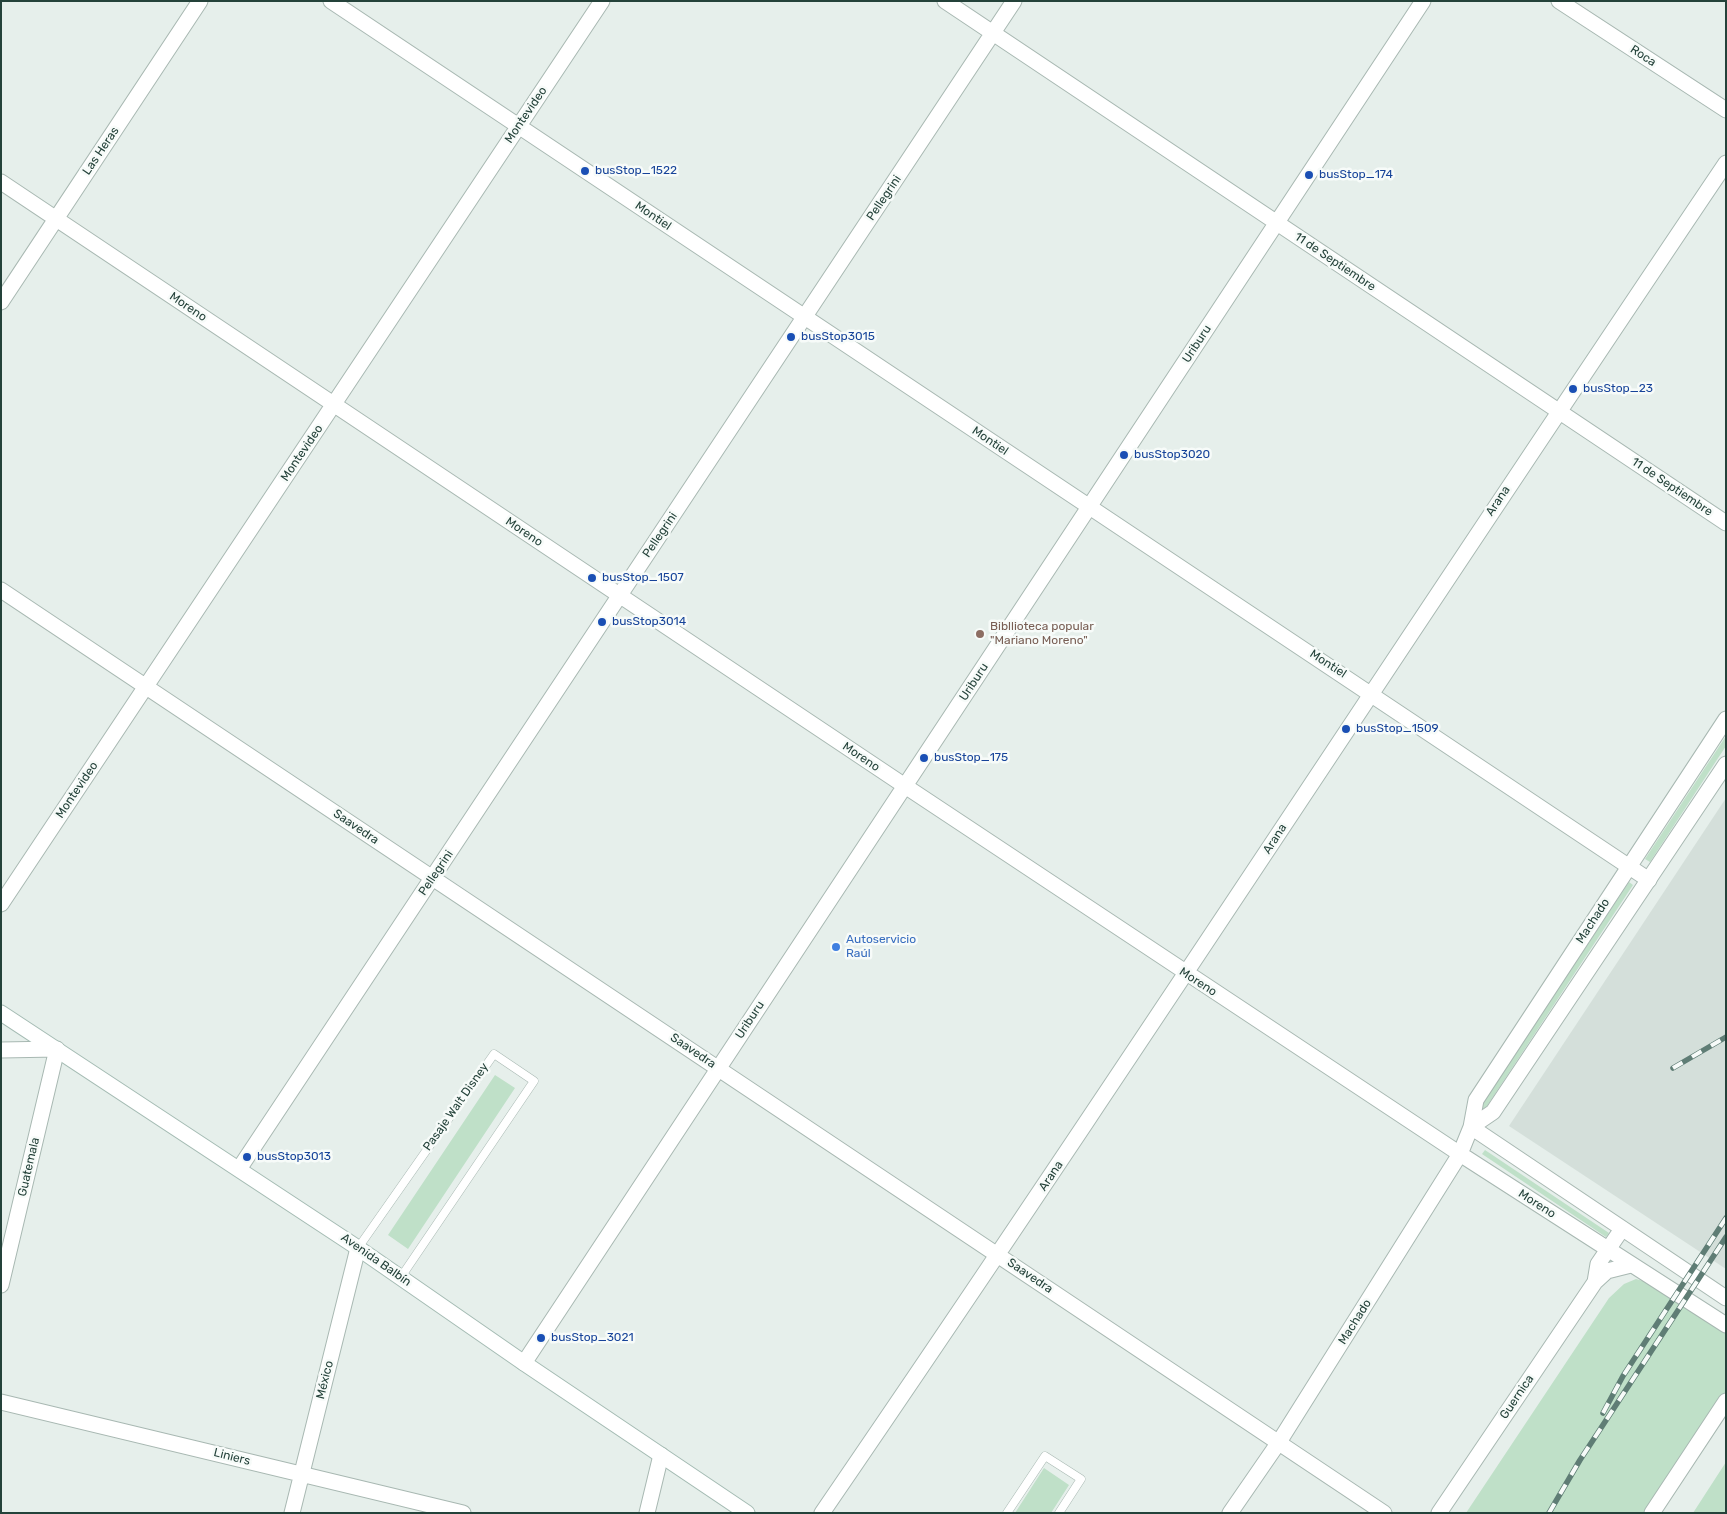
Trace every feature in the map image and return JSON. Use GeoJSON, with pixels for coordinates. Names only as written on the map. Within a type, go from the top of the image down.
{"type":"FeatureCollection","features":[{"type":"Feature","properties":{"kind":"street","name":"Las Heras"},"geometry":{"type":"LineString","coordinates":[[1,302],[200,1]]}},
{"type":"Feature","properties":{"kind":"street","name":"Montiel"},"geometry":{"type":"LineString","coordinates":[[332,1],[1089,508],[1371,692],[1649,880]]}},
{"type":"Feature","properties":{"kind":"street","name":"Montevideo"},"geometry":{"type":"LineString","coordinates":[[1,904],[602,1]]}},
{"type":"Feature","properties":{"kind":"street","name":"11 de Septiembre"},"geometry":{"type":"LineString","coordinates":[[945,1],[1726,523]]}},
{"type":"Feature","properties":{"kind":"street","name":"Pellegrini"},"geometry":{"type":"LineString","coordinates":[[239,1169],[1014,1]]}},
{"type":"Feature","properties":{"kind":"street","name":"Uriburu"},"geometry":{"type":"LineString","coordinates":[[524,1363],[1423,1]]}},
{"type":"Feature","properties":{"kind":"street","name":"Roca"},"geometry":{"type":"LineString","coordinates":[[1560,1],[1726,110]]}},
{"type":"Feature","properties":{"kind":"street","name":"Arana"},"geometry":{"type":"LineString","coordinates":[[822,1513],[999,1255],[1187,974],[1371,692],[1726,163]]}},
{"type":"Feature","properties":{"kind":"street","name":"Moreno"},"geometry":{"type":"LineString","coordinates":[[1,182],[1187,974],[1608,1251],[1726,1325]]}},
{"type":"Feature","properties":{"kind":"street","name":"Saavedra"},"geometry":{"type":"LineString","coordinates":[[1,590],[1384,1513]]}},
{"type":"Feature","properties":{"kind":"street","name":"Machado"},"geometry":{"type":"LineString","coordinates":[[1230,1513],[1279,1442],[1460,1154],[1471,1127],[1476,1100],[1726,719]]}},
{"type":"Feature","properties":{"kind":"street","name":"Machado"},"geometry":{"type":"LineString","coordinates":[[1471,1127],[1493,1112],[1726,764]]}},
{"type":"Feature","properties":{"kind":"street","name":"Avenida Balbín"},"geometry":{"type":"LineString","coordinates":[[1,1013],[358,1248],[524,1363],[747,1513]]}},
{"type":"Feature","properties":{"kind":"street"},"geometry":{"type":"LineString","coordinates":[[1,1050],[57,1050]]}},
{"type":"Feature","properties":{"kind":"street","name":"Guatemala"},"geometry":{"type":"LineString","coordinates":[[1,1285],[57,1050]]}},
{"type":"Feature","properties":{"kind":"street"},"geometry":{"type":"LineString","coordinates":[[1471,1127],[1726,1298]]}},
{"type":"Feature","properties":{"kind":"street","name":"Guernica"},"geometry":{"type":"LineString","coordinates":[[1595,1282],[1598,1264],[1622,1229]]}},
{"type":"Feature","properties":{"kind":"street","name":"México"},"geometry":{"type":"LineString","coordinates":[[292,1513],[358,1248]]}},
{"type":"Feature","properties":{"kind":"street","name":"Guernica"},"geometry":{"type":"LineString","coordinates":[[1439,1513],[1595,1282],[1607,1271],[1631,1265]]}},
{"type":"Feature","properties":{"kind":"street"},"geometry":{"type":"LineString","coordinates":[[1652,1513],[1726,1401]]}},
{"type":"Feature","properties":{"kind":"street","name":"Liniers"},"geometry":{"type":"LineString","coordinates":[[1,1402],[463,1513]]}},
{"type":"Feature","properties":{"kind":"street"},"geometry":{"type":"LineString","coordinates":[[647,1513],[662,1455]]}},
{"type":"Feature","properties":{"kind":"lane","name":"Pasaje Walt Disney"},"geometry":{"type":"LineString","coordinates":[[358,1248],[494,1054],[534,1081],[401,1277]]}},
{"type":"Feature","properties":{"kind":"lane"},"geometry":{"type":"LineString","coordinates":[[1007,1513],[1045,1456],[1081,1479],[1059,1513]]}},
{"type":"Feature","properties":{"kind":"shaded area"},"geometry":{"type":"Polygon","coordinates":[[[1726,798],[1726,1269],[1509,1126],[1726,798]]]}},
{"type":"Feature","properties":{"kind":"green space"},"geometry":{"type":"Polygon","coordinates":[[[1726,736],[1726,746],[1650,862],[1645,859],[1726,736]]]}},
{"type":"Feature","properties":{"kind":"green space"},"geometry":{"type":"Polygon","coordinates":[[[1629,882],[1633,885],[1485,1109],[1480,1106],[1629,882]]]}},
{"type":"Feature","properties":{"kind":"green space"},"geometry":{"type":"Polygon","coordinates":[[[495,1075],[515,1088],[408,1249],[388,1235],[495,1075]]]}},
{"type":"Feature","properties":{"kind":"green space"},"geometry":{"type":"Polygon","coordinates":[[[1485,1150],[1609,1233],[1606,1237],[1482,1154],[1485,1150]]]}},
{"type":"Feature","properties":{"kind":"green space"},"geometry":{"type":"Polygon","coordinates":[[[1636,1279],[1643,1281],[1726,1334],[1726,1393],[1645,1513],[1466,1513],[1609,1298],[1624,1284],[1636,1279]]]}},
{"type":"Feature","properties":{"kind":"green space"},"geometry":{"type":"Polygon","coordinates":[[[1726,1462],[1726,1513],[1693,1513],[1726,1462]]]}},
{"type":"Feature","properties":{"kind":"green space"},"geometry":{"type":"Polygon","coordinates":[[[1044,1468],[1069,1485],[1051,1513],[1015,1513],[1044,1468]]]}},
{"type":"Feature","properties":{"kind":"railway"},"geometry":{"type":"LineString","coordinates":[[1673,1068],[1726,1037]]}},
{"type":"Feature","properties":{"kind":"railway"},"geometry":{"type":"LineString","coordinates":[[1603,1413],[1623,1376],[1726,1218]]}},
{"type":"Feature","properties":{"kind":"railway"},"geometry":{"type":"LineString","coordinates":[[1549,1513],[1580,1460],[1726,1237]]}},
{"type":"Feature","properties":{"kind":"place","name":"busStop_1522"},"geometry":{"type":"Point","coordinates":[585,171]}},
{"type":"Feature","properties":{"kind":"place","name":"busStop_174"},"geometry":{"type":"Point","coordinates":[1309,175]}},
{"type":"Feature","properties":{"kind":"place","name":"busStop3015"},"geometry":{"type":"Point","coordinates":[791,337]}},
{"type":"Feature","properties":{"kind":"place","name":"busStop_23"},"geometry":{"type":"Point","coordinates":[1573,389]}},
{"type":"Feature","properties":{"kind":"place","name":"busStop3020"},"geometry":{"type":"Point","coordinates":[1124,455]}},
{"type":"Feature","properties":{"kind":"place","name":"busStop_1507"},"geometry":{"type":"Point","coordinates":[592,578]}},
{"type":"Feature","properties":{"kind":"place","name":"busStop3014"},"geometry":{"type":"Point","coordinates":[602,622]}},
{"type":"Feature","properties":{"kind":"place","name":"Bibllioteca popular \"Mariano Moreno\""},"geometry":{"type":"Point","coordinates":[980,634]}},
{"type":"Feature","properties":{"kind":"place","name":"busStop_1509"},"geometry":{"type":"Point","coordinates":[1346,729]}},
{"type":"Feature","properties":{"kind":"place","name":"busStop_175"},"geometry":{"type":"Point","coordinates":[924,758]}},
{"type":"Feature","properties":{"kind":"place","name":"Autoservicio Raúl"},"geometry":{"type":"Point","coordinates":[836,947]}},
{"type":"Feature","properties":{"kind":"place","name":"busStop3013"},"geometry":{"type":"Point","coordinates":[247,1157]}},
{"type":"Feature","properties":{"kind":"place","name":"busStop_3021"},"geometry":{"type":"Point","coordinates":[541,1338]}}]}
